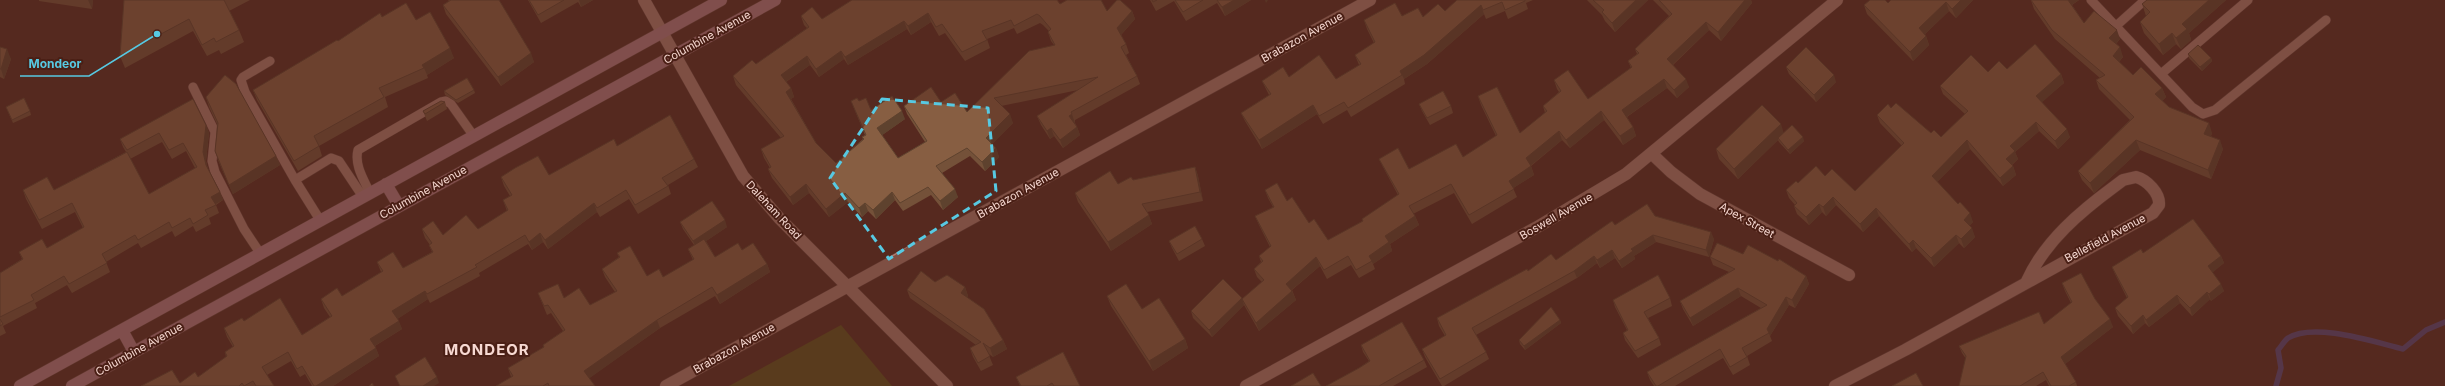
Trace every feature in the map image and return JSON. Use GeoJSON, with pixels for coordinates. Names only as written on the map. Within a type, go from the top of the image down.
{"type":"FeatureCollection","features":[{"type":"Feature","properties":{"kind":"main road"},"geometry":{"type":"LineString","coordinates":[[20,386],[473,135],[721,0]]}},
{"type":"Feature","properties":{"kind":"main road","name":"Columbine Avenue"},"geometry":{"type":"LineString","coordinates":[[72,386],[775,0]]}},
{"type":"Feature","properties":{"kind":"main road"},"geometry":{"type":"LineString","coordinates":[[386,184],[399,206]]}},
{"type":"Feature","properties":{"kind":"main road"},"geometry":{"type":"LineString","coordinates":[[122,330],[134,352]]}},
{"type":"Feature","properties":{"kind":"street","name":"Daleham Road"},"geometry":{"type":"LineString","coordinates":[[644,0],[661,33],[743,176],[780,219],[947,386]]}},
{"type":"Feature","properties":{"kind":"street","name":"Brabazon Avenue"},"geometry":{"type":"LineString","coordinates":[[666,386],[847,285],[1370,0]]}},
{"type":"Feature","properties":{"kind":"street","name":"Boswell Avenue"},"geometry":{"type":"LineString","coordinates":[[1246,386],[1539,226],[1626,174],[1837,0]]}},
{"type":"Feature","properties":{"kind":"street","name":"Apex Street"},"geometry":{"type":"LineString","coordinates":[[1652,154],[1671,172],[1700,194],[1849,275]]}},
{"type":"Feature","properties":{"kind":"street","name":"Bellefield Avenue"},"geometry":{"type":"LineString","coordinates":[[1834,386],[1905,350],[2027,280],[2153,213],[2159,205],[2156,193],[2146,182],[2136,177],[2123,180],[2052,241],[2038,259],[2027,280]]}},
{"type":"Feature","properties":{"kind":"lane"},"geometry":{"type":"LineString","coordinates":[[2091,0],[2196,112],[2210,114],[2326,20]]}},
{"type":"Feature","properties":{"kind":"lane"},"geometry":{"type":"LineString","coordinates":[[2116,26],[2145,0]]}},
{"type":"Feature","properties":{"kind":"lane"},"geometry":{"type":"LineString","coordinates":[[2161,74],[2248,0]]}},
{"type":"Feature","properties":{"kind":"lane"},"geometry":{"type":"LineString","coordinates":[[270,62],[243,76],[241,80],[245,92],[294,180],[320,220]]}},
{"type":"Feature","properties":{"kind":"lane"},"geometry":{"type":"LineString","coordinates":[[193,87],[215,132],[212,161],[215,172],[244,229],[260,253]]}},
{"type":"Feature","properties":{"kind":"lane"},"geometry":{"type":"LineString","coordinates":[[366,195],[356,156],[358,150],[441,102],[446,101],[451,104],[473,135]]}},
{"type":"Feature","properties":{"kind":"lane"},"geometry":{"type":"LineString","coordinates":[[294,180],[335,158],[366,195]]}},
{"type":"Feature","properties":{"kind":"highlighted area"},"geometry":{"type":"Polygon","coordinates":[[[882,99],[988,108],[996,191],[889,259],[830,178],[882,99]]]}},
{"type":"Feature","properties":{"kind":"shaded area"},"geometry":{"type":"Polygon","coordinates":[[[841,325],[892,386],[729,386],[841,325]]]}},
{"type":"Feature","properties":{"kind":"building"},"geometry":{"type":"Polygon","coordinates":[[[124,0],[224,0],[239,30],[216,42],[214,38],[202,45],[189,19],[120,56],[124,0]]]}},
{"type":"Feature","properties":{"kind":"building"},"geometry":{"type":"Polygon","coordinates":[[[451,0],[499,0],[531,53],[498,77],[443,5],[451,0]]]}},
{"type":"Feature","properties":{"kind":"building"},"geometry":{"type":"Polygon","coordinates":[[[529,0],[564,0],[538,15],[529,0]]]}},
{"type":"Feature","properties":{"kind":"building"},"geometry":{"type":"Polygon","coordinates":[[[852,0],[1057,0],[1060,4],[1067,0],[1101,0],[1107,11],[1117,0],[1120,0],[1132,11],[1117,28],[1126,44],[1121,47],[1137,76],[1071,112],[1072,114],[1069,116],[1077,127],[1060,140],[1051,128],[1047,131],[1037,116],[1098,77],[994,98],[1010,114],[986,138],[996,148],[982,162],[967,148],[936,166],[955,189],[940,201],[928,187],[900,203],[892,192],[873,210],[865,203],[859,208],[845,193],[826,209],[806,184],[790,197],[768,169],[771,167],[761,149],[784,136],[733,76],[752,60],[756,64],[809,27],[801,16],[812,7],[822,19],[852,0]],[[928,13],[908,26],[904,21],[845,57],[841,51],[816,69],[807,56],[781,75],[791,88],[786,92],[816,143],[836,163],[864,139],[862,137],[866,135],[851,101],[857,98],[859,101],[866,98],[871,110],[892,96],[902,111],[877,128],[898,158],[927,141],[904,106],[931,87],[941,102],[955,93],[967,112],[1029,51],[1055,45],[1048,32],[1051,29],[1037,14],[1014,26],[1011,20],[982,31],[987,40],[962,52],[942,24],[936,27],[928,13]]]}},
{"type":"Feature","properties":{"kind":"building"},"geometry":{"type":"Polygon","coordinates":[[[1175,0],[1203,0],[1183,12],[1175,0]]]}},
{"type":"Feature","properties":{"kind":"building"},"geometry":{"type":"Polygon","coordinates":[[[1217,0],[1234,0],[1222,7],[1217,0]]]}},
{"type":"Feature","properties":{"kind":"building"},"geometry":{"type":"Polygon","coordinates":[[[1457,0],[1525,1],[1505,10],[1502,2],[1483,10],[1481,5],[1424,55],[1400,71],[1402,75],[1348,108],[1344,102],[1319,116],[1313,105],[1259,140],[1241,113],[1271,94],[1262,81],[1283,67],[1289,77],[1319,55],[1336,79],[1361,64],[1355,55],[1375,42],[1364,20],[1395,3],[1402,16],[1418,8],[1423,17],[1438,4],[1445,11],[1457,0]]]}},
{"type":"Feature","properties":{"kind":"building"},"geometry":{"type":"Polygon","coordinates":[[[1593,0],[1636,0],[1612,23],[1602,12],[1604,10],[1593,0]]]}},
{"type":"Feature","properties":{"kind":"building"},"geometry":{"type":"Polygon","coordinates":[[[1659,0],[1745,0],[1718,32],[1706,22],[1667,59],[1686,79],[1674,90],[1664,79],[1622,110],[1633,127],[1620,136],[1601,111],[1566,140],[1559,131],[1526,158],[1531,166],[1509,181],[1514,189],[1469,215],[1451,184],[1409,206],[1415,216],[1385,236],[1389,242],[1369,256],[1372,261],[1356,270],[1348,256],[1324,270],[1316,257],[1286,284],[1292,291],[1256,323],[1242,299],[1264,280],[1254,269],[1263,261],[1259,256],[1271,246],[1255,216],[1274,207],[1265,190],[1277,183],[1287,201],[1292,197],[1309,223],[1314,219],[1328,240],[1363,221],[1362,219],[1399,194],[1379,159],[1398,148],[1409,169],[1456,144],[1463,157],[1497,135],[1478,96],[1497,87],[1520,133],[1547,111],[1543,106],[1561,91],[1554,80],[1568,70],[1588,99],[1632,67],[1628,61],[1639,53],[1635,49],[1672,14],[1659,0]]]}},
{"type":"Feature","properties":{"kind":"building"},"geometry":{"type":"Polygon","coordinates":[[[1870,0],[1885,0],[1888,3],[1891,0],[1961,0],[1952,9],[1946,2],[1919,28],[1926,36],[1910,52],[1864,5],[1870,0]]]}},
{"type":"Feature","properties":{"kind":"building"},"geometry":{"type":"Polygon","coordinates":[[[2031,0],[2068,0],[2084,23],[2094,11],[2117,30],[2109,38],[2120,47],[2113,56],[2133,75],[2141,67],[2162,88],[2155,94],[2169,107],[2209,123],[2204,134],[2220,140],[2208,170],[2136,140],[2090,183],[2078,171],[2134,117],[2096,80],[2105,75],[2052,30],[2031,0]]]}},
{"type":"Feature","properties":{"kind":"building"},"geometry":{"type":"Polygon","coordinates":[[[2147,0],[2209,0],[2182,24],[2187,29],[2176,38],[2172,33],[2159,44],[2140,22],[2150,12],[2142,4],[2147,0]]]}},
{"type":"Feature","properties":{"kind":"building"},"geometry":{"type":"Polygon","coordinates":[[[406,3],[416,20],[430,12],[450,48],[422,65],[424,68],[379,88],[384,97],[314,136],[319,146],[294,161],[253,90],[337,40],[338,41],[380,13],[382,17],[406,3]]]}},
{"type":"Feature","properties":{"kind":"building"},"geometry":{"type":"Polygon","coordinates":[[[2035,44],[2061,74],[2036,96],[2067,129],[2055,141],[2036,122],[2010,146],[2015,151],[2006,159],[2013,166],[2000,178],[1967,140],[1932,176],[1958,204],[1960,202],[1970,213],[1964,220],[1972,228],[1961,239],[1956,235],[1931,258],[1913,240],[1909,244],[1876,208],[1860,224],[1833,197],[1823,207],[1819,204],[1806,217],[1794,206],[1797,203],[1786,190],[1796,181],[1798,183],[1816,166],[1825,176],[1832,169],[1855,191],[1904,143],[1877,115],[1888,104],[1891,108],[1896,103],[1931,133],[1934,130],[1941,137],[1968,111],[1940,86],[1971,55],[1988,72],[1999,61],[2007,69],[2035,44]]]}},
{"type":"Feature","properties":{"kind":"building"},"geometry":{"type":"Polygon","coordinates":[[[2198,45],[2211,58],[2200,67],[2188,54],[2198,45]]]}},
{"type":"Feature","properties":{"kind":"building"},"geometry":{"type":"Polygon","coordinates":[[[0,47],[7,49],[1,69],[0,69],[0,47]]]}},
{"type":"Feature","properties":{"kind":"building"},"geometry":{"type":"Polygon","coordinates":[[[1806,47],[1834,75],[1814,95],[1786,67],[1806,47]]]}},
{"type":"Feature","properties":{"kind":"building"},"geometry":{"type":"Polygon","coordinates":[[[225,75],[236,84],[276,156],[229,185],[215,151],[218,123],[206,97],[225,75]]]}},
{"type":"Feature","properties":{"kind":"building"},"geometry":{"type":"Polygon","coordinates":[[[467,78],[474,90],[456,100],[444,91],[467,78]]]}},
{"type":"Feature","properties":{"kind":"building"},"geometry":{"type":"Polygon","coordinates":[[[1443,91],[1451,106],[1427,118],[1419,104],[1443,91]]]}},
{"type":"Feature","properties":{"kind":"building"},"geometry":{"type":"Polygon","coordinates":[[[24,98],[30,111],[12,120],[6,107],[24,98]]]}},
{"type":"Feature","properties":{"kind":"building"},"geometry":{"type":"Polygon","coordinates":[[[193,99],[206,125],[203,152],[206,165],[220,192],[211,197],[216,205],[205,210],[208,215],[193,224],[190,218],[172,228],[169,222],[138,240],[135,235],[102,254],[107,263],[69,284],[64,276],[31,295],[34,300],[0,317],[0,273],[23,259],[19,252],[42,239],[47,248],[84,227],[72,203],[39,220],[23,190],[47,177],[54,190],[127,152],[149,194],[197,167],[183,143],[169,150],[159,133],[127,150],[120,139],[193,99]]]}},
{"type":"Feature","properties":{"kind":"building"},"geometry":{"type":"Polygon","coordinates":[[[441,101],[445,102],[425,114],[423,111],[441,101]]]}},
{"type":"Feature","properties":{"kind":"building"},"geometry":{"type":"Polygon","coordinates":[[[1762,105],[1781,124],[1734,169],[1716,149],[1762,105]]]}},
{"type":"Feature","properties":{"kind":"building"},"geometry":{"type":"Polygon","coordinates":[[[670,115],[694,159],[662,178],[668,186],[635,205],[626,190],[597,208],[594,203],[545,240],[540,233],[529,242],[525,235],[475,265],[477,267],[427,294],[425,291],[392,311],[399,321],[370,339],[376,348],[316,386],[314,386],[302,366],[297,369],[288,352],[262,367],[274,386],[256,386],[253,381],[244,386],[242,383],[239,386],[141,386],[172,370],[180,383],[195,372],[198,377],[227,356],[225,352],[234,346],[224,328],[242,318],[244,321],[280,298],[302,335],[332,316],[321,299],[337,288],[342,296],[383,271],[377,262],[393,252],[403,268],[433,252],[429,245],[432,243],[422,229],[433,221],[443,235],[466,215],[478,229],[508,210],[503,200],[512,195],[501,177],[515,168],[538,156],[549,175],[614,139],[617,146],[670,115]]]}},
{"type":"Feature","properties":{"kind":"building"},"geometry":{"type":"Polygon","coordinates":[[[1792,125],[1803,137],[1788,150],[1778,138],[1792,125]]]}},
{"type":"Feature","properties":{"kind":"building"},"geometry":{"type":"Polygon","coordinates":[[[1195,167],[1200,192],[1142,204],[1149,215],[1108,242],[1075,193],[1110,171],[1118,184],[1131,177],[1133,180],[1195,167]]]}},
{"type":"Feature","properties":{"kind":"building"},"geometry":{"type":"Polygon","coordinates":[[[712,201],[725,220],[693,241],[680,222],[712,201]]]}},
{"type":"Feature","properties":{"kind":"building"},"geometry":{"type":"Polygon","coordinates":[[[1647,204],[1655,216],[1711,232],[1706,250],[1653,235],[1631,249],[1633,251],[1619,261],[1612,250],[1597,260],[1594,256],[1574,271],[1472,328],[1486,352],[1440,379],[1422,349],[1446,335],[1437,318],[1527,269],[1528,271],[1551,254],[1556,260],[1612,221],[1615,225],[1647,204]]]}},
{"type":"Feature","properties":{"kind":"building"},"geometry":{"type":"Polygon","coordinates":[[[2193,219],[2221,256],[2208,266],[2221,284],[2209,294],[2207,292],[2190,308],[2177,295],[2146,320],[2143,315],[2131,326],[2115,308],[2128,297],[2112,267],[2141,249],[2143,253],[2193,219]]]}},
{"type":"Feature","properties":{"kind":"building"},"geometry":{"type":"Polygon","coordinates":[[[1195,226],[1202,239],[1177,254],[1169,241],[1195,226]]]}},
{"type":"Feature","properties":{"kind":"building"},"geometry":{"type":"Polygon","coordinates":[[[704,239],[715,257],[738,243],[742,250],[753,243],[767,264],[717,295],[712,287],[657,320],[584,371],[595,386],[549,386],[548,383],[543,386],[496,386],[513,376],[508,368],[544,347],[543,345],[565,330],[548,305],[544,306],[538,293],[558,284],[564,298],[579,288],[590,305],[617,291],[602,269],[620,257],[617,253],[630,246],[647,276],[659,269],[663,277],[694,259],[688,249],[704,239]]]}},
{"type":"Feature","properties":{"kind":"building"},"geometry":{"type":"Polygon","coordinates":[[[1717,243],[1743,254],[1748,245],[1778,261],[1779,259],[1806,276],[1792,300],[1786,297],[1767,329],[1769,333],[1742,348],[1747,357],[1730,367],[1720,349],[1656,386],[1647,372],[1767,305],[1738,288],[1690,318],[1680,301],[1735,269],[1710,257],[1717,243]]]}},
{"type":"Feature","properties":{"kind":"building"},"geometry":{"type":"Polygon","coordinates":[[[921,271],[935,282],[947,275],[965,287],[961,293],[984,309],[1003,340],[990,348],[983,343],[990,356],[978,363],[970,348],[981,342],[907,290],[921,271]]]}},
{"type":"Feature","properties":{"kind":"building"},"geometry":{"type":"Polygon","coordinates":[[[2081,273],[2095,299],[2110,319],[2061,357],[2076,382],[2069,386],[2051,386],[2043,372],[2020,386],[1959,386],[1966,356],[1959,346],[2039,312],[2044,324],[2072,302],[2062,283],[2081,273]]]}},
{"type":"Feature","properties":{"kind":"building"},"geometry":{"type":"Polygon","coordinates":[[[1658,275],[1670,298],[1644,312],[1659,338],[1635,351],[1623,333],[1628,330],[1613,300],[1658,275]]]}},
{"type":"Feature","properties":{"kind":"building"},"geometry":{"type":"Polygon","coordinates":[[[1223,279],[1242,298],[1209,330],[1191,311],[1223,279]]]}},
{"type":"Feature","properties":{"kind":"building"},"geometry":{"type":"Polygon","coordinates":[[[1126,284],[1142,309],[1159,298],[1185,339],[1149,361],[1107,296],[1126,284]]]}},
{"type":"Feature","properties":{"kind":"building"},"geometry":{"type":"Polygon","coordinates":[[[1551,307],[1560,320],[1524,346],[1519,340],[1551,307]]]}},
{"type":"Feature","properties":{"kind":"building"},"geometry":{"type":"Polygon","coordinates":[[[0,319],[3,324],[0,326],[0,319]]]}},
{"type":"Feature","properties":{"kind":"building"},"geometry":{"type":"Polygon","coordinates":[[[1402,322],[1424,360],[1379,386],[1326,386],[1370,361],[1361,345],[1402,322]]]}},
{"type":"Feature","properties":{"kind":"building"},"geometry":{"type":"Polygon","coordinates":[[[1063,352],[1080,386],[1054,386],[1052,383],[1047,386],[1021,386],[1016,377],[1063,352]]]}},
{"type":"Feature","properties":{"kind":"building"},"geometry":{"type":"Polygon","coordinates":[[[425,357],[437,377],[423,386],[400,386],[395,376],[425,357]]]}},
{"type":"Feature","properties":{"kind":"building"},"geometry":{"type":"Polygon","coordinates":[[[1313,373],[1321,386],[1291,386],[1313,373]]]}},
{"type":"Feature","properties":{"kind":"building"},"geometry":{"type":"Polygon","coordinates":[[[1916,373],[1923,386],[1892,386],[1916,373]]]}},
{"type":"Feature","properties":{"kind":"waterway"},"geometry":{"type":"LineString","coordinates":[[2276,386],[2281,368],[2278,350],[2288,338],[2299,334],[2313,332],[2328,333],[2361,338],[2403,349],[2426,330],[2445,322]]}},
{"type":"Feature","properties":{"kind":"place","name":"Mondeor"},"geometry":{"type":"Point","coordinates":[157,34]}},
{"type":"Feature","properties":{"kind":"district","name":"MONDEOR"},"geometry":{"type":"Point","coordinates":[487,350]}}]}
